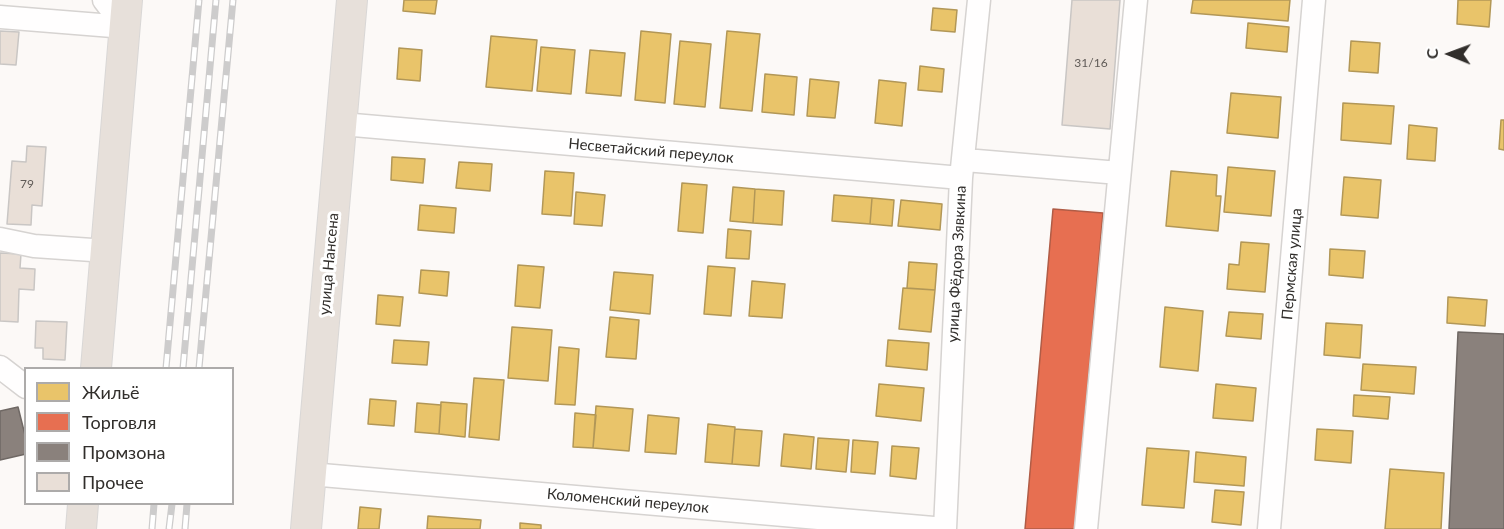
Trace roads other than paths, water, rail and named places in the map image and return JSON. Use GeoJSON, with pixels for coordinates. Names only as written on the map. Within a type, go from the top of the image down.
{"type":"FeatureCollection","features":[{"type":"Feature","properties":{"kind":"main road","name":"улица Нансена"},"geometry":{"type":"LineString","coordinates":[[306,529],[352,0]]}},
{"type":"Feature","properties":{"kind":"main road"},"geometry":{"type":"LineString","coordinates":[[96,367],[126,13]]}},
{"type":"Feature","properties":{"kind":"main road"},"geometry":{"type":"LineString","coordinates":[[81,529],[84,505]]}},
{"type":"Feature","properties":{"kind":"street"},"geometry":{"type":"LineString","coordinates":[[104,0],[126,13]]}},
{"type":"Feature","properties":{"kind":"street","name":"улица Фёдора Зявкина"},"geometry":{"type":"LineString","coordinates":[[945,529],[963,169],[979,0]]}},
{"type":"Feature","properties":{"kind":"street"},"geometry":{"type":"LineString","coordinates":[[1086,529],[1137,0]]}},
{"type":"Feature","properties":{"kind":"street","name":"Пермская улица"},"geometry":{"type":"LineString","coordinates":[[1269,529],[1314,0]]}},
{"type":"Feature","properties":{"kind":"street"},"geometry":{"type":"LineString","coordinates":[[0,17],[126,13]]}},
{"type":"Feature","properties":{"kind":"street","name":"Несветайский переулок"},"geometry":{"type":"LineString","coordinates":[[342,124],[963,169],[1119,173]]}},
{"type":"Feature","properties":{"kind":"street"},"geometry":{"type":"LineString","coordinates":[[0,240],[34,246],[107,251]]}},
{"type":"Feature","properties":{"kind":"street"},"geometry":{"type":"LineString","coordinates":[[0,367],[24,385]]}},
{"type":"Feature","properties":{"kind":"street","name":"Коломенский переулок"},"geometry":{"type":"LineString","coordinates":[[310,474],[945,529]]}},
{"type":"Feature","properties":{"kind":"railway"},"geometry":{"type":"LineString","coordinates":[[166,367],[199,0]]}},
{"type":"Feature","properties":{"kind":"railway"},"geometry":{"type":"LineString","coordinates":[[183,367],[216,0]]}},
{"type":"Feature","properties":{"kind":"railway"},"geometry":{"type":"LineString","coordinates":[[199,367],[233,0]]}},
{"type":"Feature","properties":{"kind":"railway"},"geometry":{"type":"LineString","coordinates":[[152,529],[154,505]]}},
{"type":"Feature","properties":{"kind":"railway"},"geometry":{"type":"LineString","coordinates":[[169,529],[172,505]]}},
{"type":"Feature","properties":{"kind":"railway"},"geometry":{"type":"LineString","coordinates":[[185,529],[187,505]]}}]}
